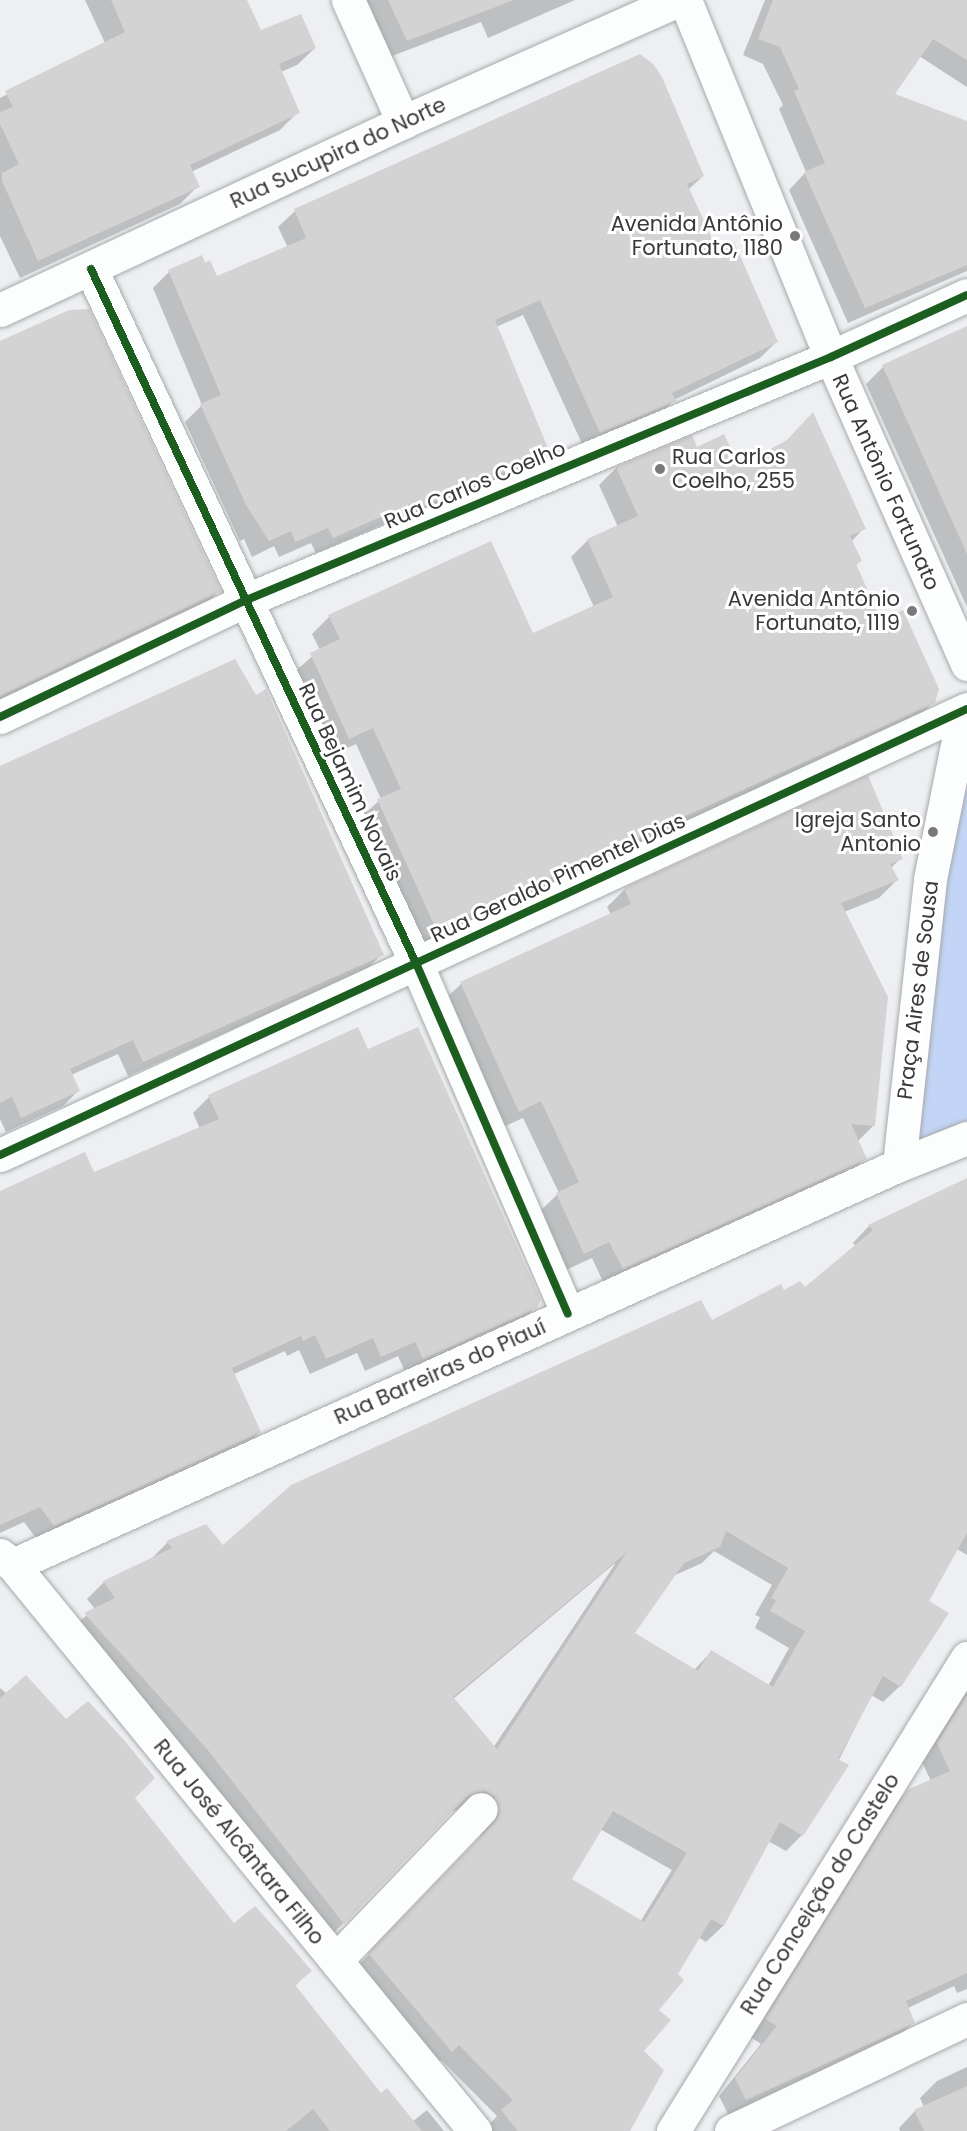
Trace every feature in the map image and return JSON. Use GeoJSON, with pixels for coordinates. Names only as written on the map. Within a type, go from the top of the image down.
{"type":"FeatureCollection","features":[{"type":"Feature","properties":{"kind":"street"},"geometry":{"type":"LineString","coordinates":[[348,0],[403,122]]}},
{"type":"Feature","properties":{"kind":"street","name":"Rua Sucupira do Norte"},"geometry":{"type":"LineString","coordinates":[[0,310],[403,122],[678,0]]}},
{"type":"Feature","properties":{"kind":"street","name":"Rua Antônio Fortunato"},"geometry":{"type":"LineString","coordinates":[[685,0],[831,357],[967,664]]}},
{"type":"Feature","properties":{"kind":"street","name":"Rua Bejamim Novais"},"geometry":{"type":"LineString","coordinates":[[91,269],[244,601],[416,963],[568,1314]]}},
{"type":"Feature","properties":{"kind":"street","name":"Rua Carlos Coelho"},"geometry":{"type":"LineString","coordinates":[[0,717],[244,601],[831,357],[967,295]]}},
{"type":"Feature","properties":{"kind":"street","name":"Rua Geraldo Pimentel Dias"},"geometry":{"type":"LineString","coordinates":[[0,1155],[966,710]]}},
{"type":"Feature","properties":{"kind":"street","name":"Praça Aires de Sousa"},"geometry":{"type":"LineString","coordinates":[[899,1165],[929,890],[966,710]]}},
{"type":"Feature","properties":{"kind":"street","name":"Rua Barreiras do Piauí"},"geometry":{"type":"LineString","coordinates":[[6,1560],[568,1314],[899,1165],[967,1138]]}},
{"type":"Feature","properties":{"kind":"street","name":"Rua José Alcântara Filho"},"geometry":{"type":"LineString","coordinates":[[6,1560],[476,2131]]}},
{"type":"Feature","properties":{"kind":"street","name":"Rua Conceição do Castelo"},"geometry":{"type":"LineString","coordinates":[[673,2131],[967,1658]]}},
{"type":"Feature","properties":{"kind":"street"},"geometry":{"type":"LineString","coordinates":[[336,1960],[481,1809]]}},
{"type":"Feature","properties":{"kind":"street"},"geometry":{"type":"LineString","coordinates":[[731,2131],[967,2019]]}},
{"type":"Feature","properties":{"kind":"shaded area"},"geometry":{"type":"Polygon","coordinates":[[[967,760],[967,1135],[894,1171],[967,760]]]}},
{"type":"Feature","properties":{"kind":"building"},"geometry":{"type":"Polygon","coordinates":[[[111,0],[247,0],[261,30],[301,14],[316,48],[279,64],[300,113],[190,165],[200,187],[38,261],[2,181],[2,173],[19,164],[0,124],[0,112],[13,107],[5,91],[125,32],[111,0]]]}},
{"type":"Feature","properties":{"kind":"building"},"geometry":{"type":"Polygon","coordinates":[[[388,0],[514,0],[407,41],[388,0]]]}},
{"type":"Feature","properties":{"kind":"building"},"geometry":{"type":"Polygon","coordinates":[[[773,0],[967,0],[967,60],[933,39],[895,94],[967,121],[967,265],[865,308],[804,172],[825,163],[794,91],[799,89],[780,47],[758,39],[773,0]]]}},
{"type":"Feature","properties":{"kind":"building"},"geometry":{"type":"Polygon","coordinates":[[[640,54],[654,65],[662,77],[704,176],[687,184],[717,249],[734,242],[778,342],[672,393],[676,401],[600,433],[540,300],[495,320],[550,453],[424,506],[421,499],[333,538],[328,528],[295,542],[291,531],[269,541],[246,505],[200,404],[221,395],[168,270],[202,255],[205,263],[210,260],[217,276],[306,238],[294,209],[640,54]]]}},
{"type":"Feature","properties":{"kind":"building"},"geometry":{"type":"Polygon","coordinates":[[[89,309],[221,591],[0,696],[0,341],[69,310],[89,309]]]}},
{"type":"Feature","properties":{"kind":"building"},"geometry":{"type":"Polygon","coordinates":[[[967,326],[967,554],[882,365],[967,326]]]}},
{"type":"Feature","properties":{"kind":"building"},"geometry":{"type":"Polygon","coordinates":[[[813,412],[866,529],[850,536],[862,561],[856,564],[881,620],[903,610],[939,689],[935,703],[436,929],[377,799],[401,789],[373,728],[349,739],[310,653],[340,639],[328,615],[491,541],[533,633],[613,597],[587,539],[638,516],[616,467],[692,435],[697,447],[724,434],[739,466],[787,440],[813,412]]]}},
{"type":"Feature","properties":{"kind":"building"},"geometry":{"type":"Polygon","coordinates":[[[235,659],[256,695],[266,689],[384,955],[143,1062],[133,1040],[70,1069],[80,1091],[21,1118],[12,1097],[0,1103],[0,766],[235,659]]]}},
{"type":"Feature","properties":{"kind":"building"},"geometry":{"type":"Polygon","coordinates":[[[868,775],[903,859],[890,864],[899,880],[841,903],[888,997],[875,1126],[851,1124],[867,1159],[623,1269],[609,1242],[584,1254],[556,1193],[579,1182],[541,1101],[519,1112],[460,982],[631,904],[624,888],[868,775]]]}},
{"type":"Feature","properties":{"kind":"building"},"geometry":{"type":"Polygon","coordinates":[[[358,1027],[368,1049],[418,1027],[541,1300],[537,1308],[423,1359],[415,1342],[381,1357],[373,1338],[326,1359],[315,1335],[303,1341],[301,1336],[232,1368],[261,1432],[54,1526],[40,1507],[0,1525],[0,1191],[85,1152],[94,1172],[219,1119],[208,1095],[358,1027]]]}},
{"type":"Feature","properties":{"kind":"building"},"geometry":{"type":"Polygon","coordinates":[[[967,1178],[967,1533],[929,1601],[949,1613],[901,1687],[883,1676],[838,1759],[849,1765],[803,1836],[780,1822],[724,1926],[711,1919],[678,1974],[684,1980],[659,2010],[671,2020],[644,2051],[664,2070],[630,2131],[518,2131],[501,2110],[513,2100],[459,2045],[452,2052],[368,1953],[495,1822],[499,1813],[494,1796],[485,1791],[467,1796],[344,1924],[207,1749],[84,1613],[115,1598],[103,1581],[172,1548],[166,1541],[206,1524],[223,1545],[291,1485],[701,1300],[712,1320],[781,1284],[784,1290],[800,1281],[805,1287],[873,1230],[868,1225],[967,1178]],[[726,1531],[720,1547],[684,1563],[635,1633],[698,1671],[711,1650],[773,1687],[805,1631],[770,1611],[776,1600],[771,1598],[788,1568],[726,1531]],[[627,1552],[453,1697],[497,1749],[627,1552]],[[613,1811],[572,1879],[644,1922],[687,1853],[613,1811]]]}},
{"type":"Feature","properties":{"kind":"building"},"geometry":{"type":"Polygon","coordinates":[[[26,1675],[66,1719],[88,1701],[125,1741],[155,1778],[135,1798],[234,1923],[255,1906],[284,1938],[312,1971],[295,1985],[381,2093],[387,2088],[422,2131],[330,2131],[313,2109],[286,2131],[0,2131],[0,1698],[26,1675]]]}},
{"type":"Feature","properties":{"kind":"building"},"geometry":{"type":"Polygon","coordinates":[[[967,1695],[967,1973],[906,2001],[915,2023],[746,2100],[735,2078],[777,2026],[765,2019],[907,1790],[950,1771],[937,1743],[967,1695]]]}},
{"type":"Feature","properties":{"kind":"building"},"geometry":{"type":"Polygon","coordinates":[[[967,2086],[967,2131],[924,2131],[914,2110],[967,2086]]]}},
{"type":"Feature","properties":{"kind":"cycle path"},"geometry":{"type":"LineString","coordinates":[[91,269],[416,963],[568,1314]]}},
{"type":"Feature","properties":{"kind":"cycle path"},"geometry":{"type":"LineString","coordinates":[[0,717],[244,601],[831,357],[967,295]]}},
{"type":"Feature","properties":{"kind":"cycle path"},"geometry":{"type":"LineString","coordinates":[[0,1155],[967,709]]}},
{"type":"Feature","properties":{"kind":"place","name":"Avenida Antônio Fortunato, 1180"},"geometry":{"type":"Point","coordinates":[795,236]}},
{"type":"Feature","properties":{"kind":"place","name":"Rua Carlos Coelho, 255"},"geometry":{"type":"Point","coordinates":[660,469]}},
{"type":"Feature","properties":{"kind":"place","name":"Avenida Antônio Fortunato, 1119"},"geometry":{"type":"Point","coordinates":[912,611]}},
{"type":"Feature","properties":{"kind":"place","name":"Igreja Santo Antonio"},"geometry":{"type":"Point","coordinates":[933,832]}}]}
